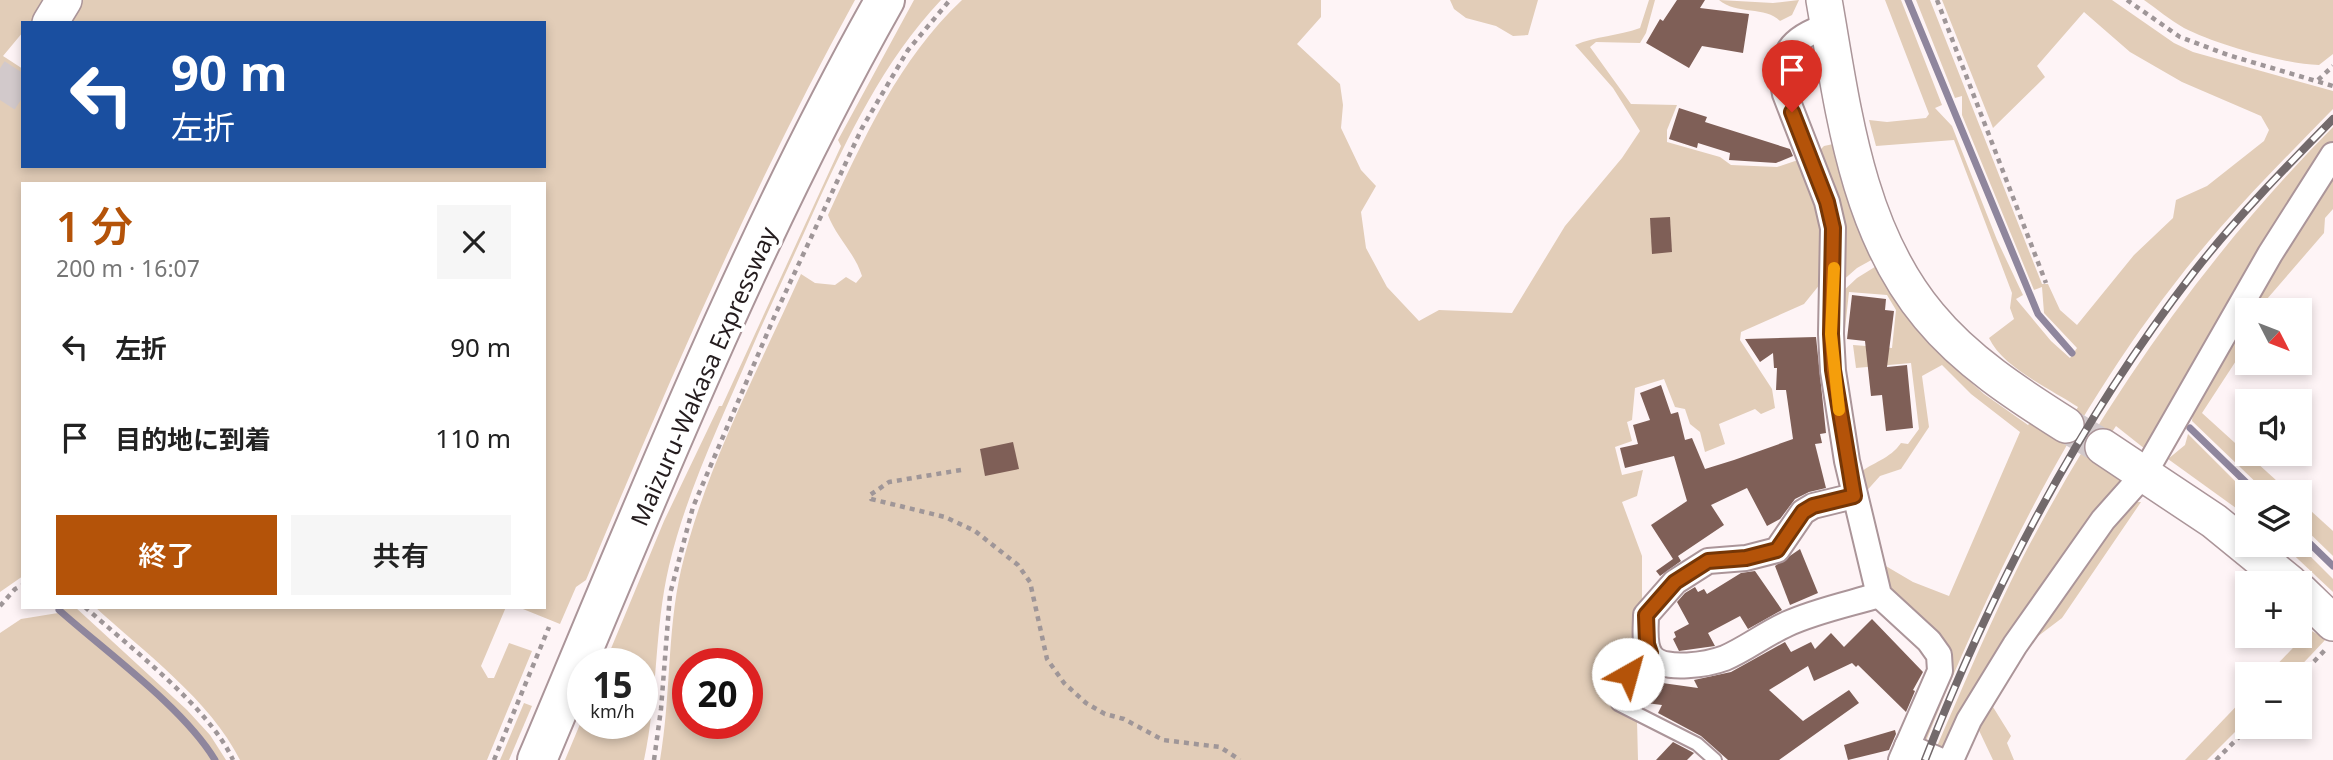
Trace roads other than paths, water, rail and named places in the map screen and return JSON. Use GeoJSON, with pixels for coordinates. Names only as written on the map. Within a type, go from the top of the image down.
{"type":"FeatureCollection","features":[{"type":"Feature","properties":{"kind":"highway","name":"Maizuru-Wakasa Expressway"},"geometry":{"type":"LineString","coordinates":[[537,760],[660,468],[750,268],[836,90],[885,0]]}},
{"type":"Feature","properties":{"kind":"street"},"geometry":{"type":"LineString","coordinates":[[51,21],[64,0]]}},
{"type":"Feature","properties":{"kind":"street"},"geometry":{"type":"LineString","coordinates":[[1826,13],[1859,177],[1872,220],[1889,257],[1915,298],[1953,341],[2004,384],[2066,425]]}},
{"type":"Feature","properties":{"kind":"street"},"geometry":{"type":"LineString","coordinates":[[1826,13],[1794,44],[1784,62],[1781,76],[1785,94],[1827,202],[1833,228],[1833,370],[1854,496],[1880,595],[1929,641],[1939,655],[1940,671],[1904,753],[1940,760]]}},
{"type":"Feature","properties":{"kind":"street"},"geometry":{"type":"LineString","coordinates":[[1951,760],[1969,720],[2015,645],[2103,520],[2144,474],[2270,254],[2333,155]]}},
{"type":"Feature","properties":{"kind":"street"},"geometry":{"type":"LineString","coordinates":[[2103,447],[2214,521],[2275,571]]}},
{"type":"Feature","properties":{"kind":"street"},"geometry":{"type":"LineString","coordinates":[[1854,496],[1813,506],[1803,512],[1777,550],[1746,558],[1708,561],[1675,582],[1646,615],[1647,644],[1654,659],[1662,663],[1678,666],[1705,663],[1725,658],[1789,623],[1880,595]]}},
{"type":"Feature","properties":{"kind":"street"},"geometry":{"type":"LineString","coordinates":[[2312,603],[2333,623]]}},
{"type":"Feature","properties":{"kind":"lane"},"geometry":{"type":"LineString","coordinates":[[1650,653],[1628,674],[1618,704],[1697,744],[1715,760]]}},
{"type":"Feature","properties":{"kind":"waterway"},"geometry":{"type":"LineString","coordinates":[[1908,0],[2038,314],[2072,353]]}},
{"type":"Feature","properties":{"kind":"waterway"},"geometry":{"type":"LineString","coordinates":[[2190,428],[2244,480]]}},
{"type":"Feature","properties":{"kind":"waterway"},"geometry":{"type":"LineString","coordinates":[[2312,546],[2333,566]]}},
{"type":"Feature","properties":{"kind":"waterway"},"geometry":{"type":"LineString","coordinates":[[59,610],[164,700],[184,720],[215,760]]}},
{"type":"Feature","properties":{"kind":"tunnel"},"geometry":{"type":"LineString","coordinates":[[0,100],[21,68]]}},
{"type":"Feature","properties":{"kind":"tunnel"},"geometry":{"type":"LineString","coordinates":[[2066,425],[2103,447]]}},
{"type":"Feature","properties":{"kind":"railway"},"geometry":{"type":"LineString","coordinates":[[1925,760],[1951,695],[2010,568],[2076,446],[2113,387],[2152,329],[2210,252],[2333,119]]}}]}
